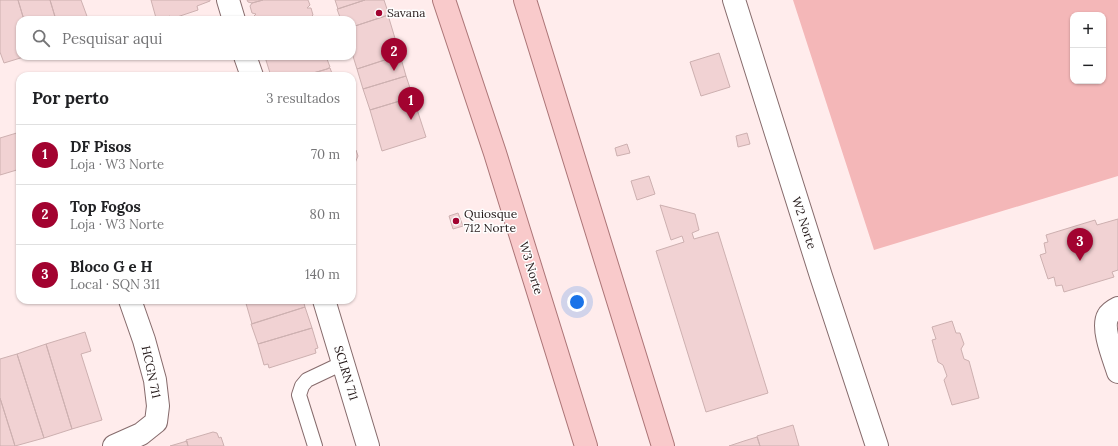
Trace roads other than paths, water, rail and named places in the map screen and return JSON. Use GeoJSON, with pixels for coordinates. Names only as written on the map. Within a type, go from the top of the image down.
{"type":"FeatureCollection","features":[{"type":"Feature","properties":{"kind":"main road","name":"W3 Norte"},"geometry":{"type":"LineString","coordinates":[[444,0],[495,153],[586,446]]}},
{"type":"Feature","properties":{"kind":"main road"},"geometry":{"type":"LineString","coordinates":[[525,0],[663,446]]}},
{"type":"Feature","properties":{"kind":"street"},"geometry":{"type":"LineString","coordinates":[[228,0],[233,16]]}},
{"type":"Feature","properties":{"kind":"street","name":"W2 Norte"},"geometry":{"type":"LineString","coordinates":[[734,0],[821,276],[877,446]]}},
{"type":"Feature","properties":{"kind":"street"},"geometry":{"type":"LineString","coordinates":[[246,60],[251,72]]}},
{"type":"Feature","properties":{"kind":"street","name":"HCGN 711"},"geometry":{"type":"LineString","coordinates":[[114,446],[141,434],[156,422],[158,406],[155,380],[144,340],[131,304]]}},
{"type":"Feature","properties":{"kind":"street","name":"SCLRN 711"},"geometry":{"type":"LineString","coordinates":[[325,304],[368,446]]}},
{"type":"Feature","properties":{"kind":"street"},"geometry":{"type":"LineString","coordinates":[[1118,308],[1109,314],[1106,322],[1106,331],[1118,372]]}},
{"type":"Feature","properties":{"kind":"lane"},"geometry":{"type":"LineString","coordinates":[[316,446],[299,395],[302,386],[308,380],[343,363]]}},
{"type":"Feature","properties":{"kind":"place","name":"Savana"},"geometry":{"type":"Point","coordinates":[379,13]}},
{"type":"Feature","properties":{"kind":"place","name":"Top Fogos"},"geometry":{"type":"Point","coordinates":[394,71]}},
{"type":"Feature","properties":{"kind":"place","name":"DF Pisos"},"geometry":{"type":"Point","coordinates":[411,120]}},
{"type":"Feature","properties":{"kind":"place","name":"Quiosque 712 Norte"},"geometry":{"type":"Point","coordinates":[456,221]}},
{"type":"Feature","properties":{"kind":"place","name":"Bloco G e H"},"geometry":{"type":"Point","coordinates":[1080,261]}}]}
